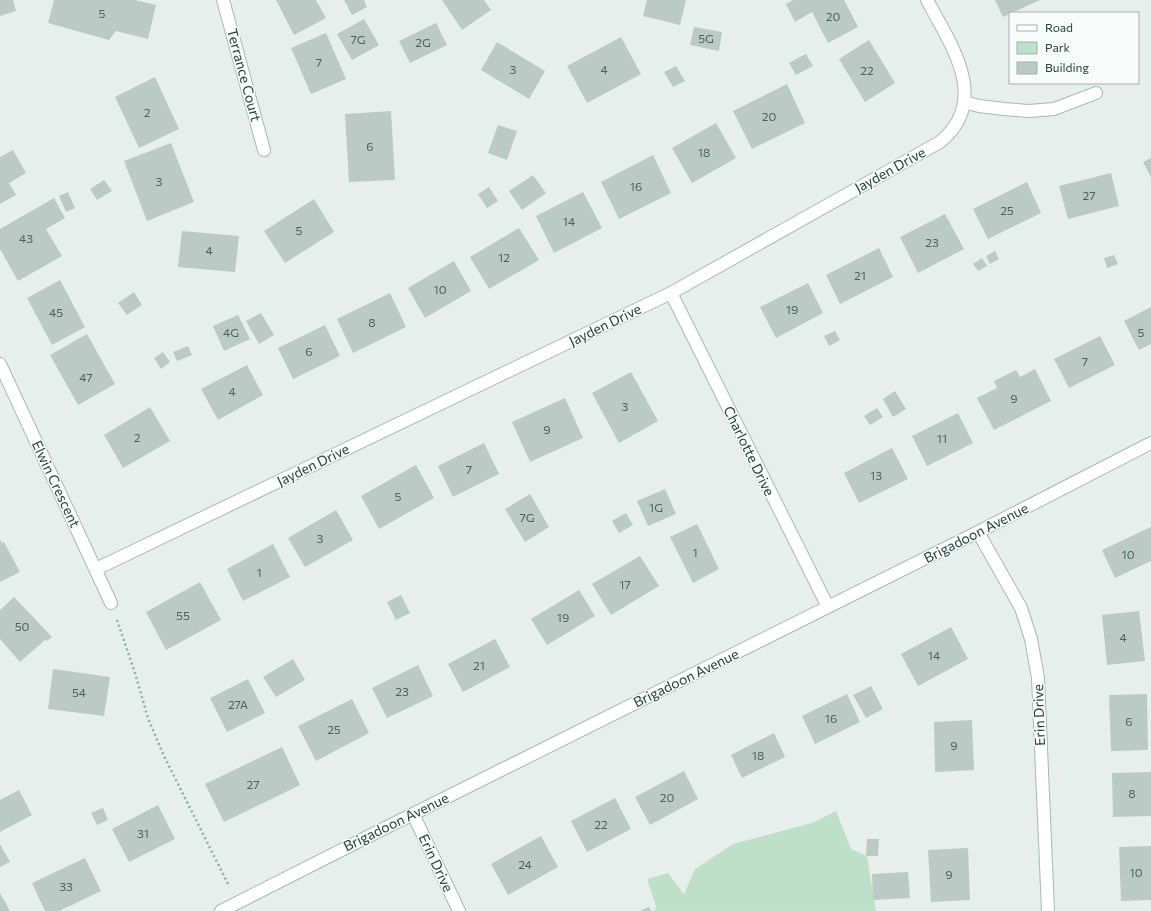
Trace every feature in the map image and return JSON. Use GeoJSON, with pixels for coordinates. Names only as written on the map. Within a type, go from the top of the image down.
{"type":"FeatureCollection","features":[{"type":"Feature","properties":{"kind":"street","name":"Terrance Court"},"geometry":{"type":"LineString","coordinates":[[223,0],[264,150]]}},
{"type":"Feature","properties":{"kind":"street","name":"Jayden Drive"},"geometry":{"type":"LineString","coordinates":[[96,569],[671,293],[940,142],[948,135],[960,118],[966,94],[965,82],[954,50],[927,0]]}},
{"type":"Feature","properties":{"kind":"street"},"geometry":{"type":"LineString","coordinates":[[964,102],[979,106],[1029,111],[1054,109],[1096,93]]}},
{"type":"Feature","properties":{"kind":"street","name":"Charlotte Drive"},"geometry":{"type":"LineString","coordinates":[[671,293],[828,608]]}},
{"type":"Feature","properties":{"kind":"street","name":"Elwin Crescent"},"geometry":{"type":"LineString","coordinates":[[0,364],[111,603]]}},
{"type":"Feature","properties":{"kind":"street","name":"Brigadoon Avenue"},"geometry":{"type":"LineString","coordinates":[[221,911],[828,608],[1151,443]]}},
{"type":"Feature","properties":{"kind":"street","name":"Erin Drive"},"geometry":{"type":"LineString","coordinates":[[978,532],[1021,608],[1035,657],[1038,678],[1048,911]]}},
{"type":"Feature","properties":{"kind":"street","name":"Erin Drive"},"geometry":{"type":"LineString","coordinates":[[413,814],[459,911]]}},
{"type":"Feature","properties":{"kind":"path"},"geometry":{"type":"LineString","coordinates":[[111,603],[135,673],[148,718],[163,754],[238,902]]}},
{"type":"Feature","properties":{"kind":"green space"},"geometry":{"type":"Polygon","coordinates":[[[836,811],[851,849],[867,856],[876,911],[655,911],[656,906],[647,879],[668,873],[684,894],[695,869],[733,844],[812,823],[836,811]]]}},
{"type":"Feature","properties":{"kind":"building"},"geometry":{"type":"Polygon","coordinates":[[[0,0],[13,0],[16,11],[0,16],[0,0]]]}},
{"type":"Feature","properties":{"kind":"building"},"geometry":{"type":"Polygon","coordinates":[[[54,0],[135,0],[156,5],[148,39],[116,31],[109,40],[48,23],[54,0]]]}},
{"type":"Feature","properties":{"kind":"building"},"geometry":{"type":"Polygon","coordinates":[[[276,0],[316,0],[326,18],[294,35],[276,0]]]}},
{"type":"Feature","properties":{"kind":"building"},"geometry":{"type":"Polygon","coordinates":[[[344,0],[364,0],[367,7],[352,15],[344,0]]]}},
{"type":"Feature","properties":{"kind":"building"},"geometry":{"type":"Polygon","coordinates":[[[442,0],[484,0],[491,10],[462,30],[442,0]]]}},
{"type":"Feature","properties":{"kind":"building"},"geometry":{"type":"Polygon","coordinates":[[[647,0],[686,0],[680,25],[643,16],[647,0]]]}},
{"type":"Feature","properties":{"kind":"building"},"geometry":{"type":"Polygon","coordinates":[[[793,0],[844,0],[858,27],[828,43],[812,12],[795,22],[786,4],[793,0]]]}},
{"type":"Feature","properties":{"kind":"building"},"geometry":{"type":"Polygon","coordinates":[[[995,0],[1040,0],[1014,12],[1009,12],[1009,14],[1003,17],[995,0]]]}},
{"type":"Feature","properties":{"kind":"building"},"geometry":{"type":"Polygon","coordinates":[[[364,19],[379,45],[352,60],[337,34],[364,19]]]}},
{"type":"Feature","properties":{"kind":"building"},"geometry":{"type":"Polygon","coordinates":[[[436,23],[447,45],[410,63],[399,41],[436,23]]]}},
{"type":"Feature","properties":{"kind":"building"},"geometry":{"type":"Polygon","coordinates":[[[694,27],[722,32],[719,51],[690,45],[694,27]]]}},
{"type":"Feature","properties":{"kind":"building"},"geometry":{"type":"Polygon","coordinates":[[[326,33],[346,79],[311,94],[291,48],[326,33]]]}},
{"type":"Feature","properties":{"kind":"building"},"geometry":{"type":"Polygon","coordinates":[[[621,37],[641,74],[587,103],[567,66],[621,37]]]}},
{"type":"Feature","properties":{"kind":"building"},"geometry":{"type":"Polygon","coordinates":[[[869,40],[895,83],[865,102],[839,59],[869,40]]]}},
{"type":"Feature","properties":{"kind":"building"},"geometry":{"type":"Polygon","coordinates":[[[497,42],[545,71],[529,99],[481,70],[497,42]]]}},
{"type":"Feature","properties":{"kind":"building"},"geometry":{"type":"Polygon","coordinates":[[[806,54],[813,66],[796,75],[789,63],[806,54]]]}},
{"type":"Feature","properties":{"kind":"building"},"geometry":{"type":"Polygon","coordinates":[[[676,66],[685,81],[673,87],[664,72],[676,66]]]}},
{"type":"Feature","properties":{"kind":"building"},"geometry":{"type":"Polygon","coordinates":[[[155,77],[179,129],[139,148],[115,97],[155,77]]]}},
{"type":"Feature","properties":{"kind":"building"},"geometry":{"type":"Polygon","coordinates":[[[787,84],[805,123],[752,149],[733,111],[787,84]]]}},
{"type":"Feature","properties":{"kind":"building"},"geometry":{"type":"Polygon","coordinates":[[[391,111],[395,180],[349,182],[345,114],[391,111]]]}},
{"type":"Feature","properties":{"kind":"building"},"geometry":{"type":"Polygon","coordinates":[[[716,123],[736,158],[692,183],[672,148],[716,123]]]}},
{"type":"Feature","properties":{"kind":"building"},"geometry":{"type":"Polygon","coordinates":[[[498,125],[517,131],[507,160],[488,153],[498,125]]]}},
{"type":"Feature","properties":{"kind":"building"},"geometry":{"type":"Polygon","coordinates":[[[171,143],[194,202],[147,221],[124,161],[171,143]]]}},
{"type":"Feature","properties":{"kind":"building"},"geometry":{"type":"Polygon","coordinates":[[[13,150],[26,173],[9,183],[16,195],[0,204],[0,157],[13,150]]]}},
{"type":"Feature","properties":{"kind":"building"},"geometry":{"type":"Polygon","coordinates":[[[653,155],[671,193],[619,219],[601,182],[653,155]]]}},
{"type":"Feature","properties":{"kind":"building"},"geometry":{"type":"Polygon","coordinates":[[[1151,158],[1151,177],[1143,162],[1151,158]]]}},
{"type":"Feature","properties":{"kind":"building"},"geometry":{"type":"Polygon","coordinates":[[[1111,173],[1119,206],[1068,219],[1059,186],[1111,173]]]}},
{"type":"Feature","properties":{"kind":"building"},"geometry":{"type":"Polygon","coordinates":[[[533,175],[546,193],[522,210],[509,191],[533,175]]]}},
{"type":"Feature","properties":{"kind":"building"},"geometry":{"type":"Polygon","coordinates":[[[104,180],[112,191],[97,200],[90,189],[104,180]]]}},
{"type":"Feature","properties":{"kind":"building"},"geometry":{"type":"Polygon","coordinates":[[[1027,182],[1041,213],[988,239],[973,209],[1027,182]]]}},
{"type":"Feature","properties":{"kind":"building"},"geometry":{"type":"Polygon","coordinates":[[[489,187],[498,201],[487,208],[478,194],[489,187]]]}},
{"type":"Feature","properties":{"kind":"building"},"geometry":{"type":"Polygon","coordinates":[[[68,192],[75,208],[66,212],[59,196],[68,192]]]}},
{"type":"Feature","properties":{"kind":"building"},"geometry":{"type":"Polygon","coordinates":[[[583,192],[602,228],[554,253],[536,216],[583,192]]]}},
{"type":"Feature","properties":{"kind":"building"},"geometry":{"type":"Polygon","coordinates":[[[54,198],[65,218],[46,229],[62,256],[18,281],[0,249],[0,229],[54,198]]]}},
{"type":"Feature","properties":{"kind":"building"},"geometry":{"type":"Polygon","coordinates":[[[314,199],[334,232],[285,263],[264,231],[314,199]]]}},
{"type":"Feature","properties":{"kind":"building"},"geometry":{"type":"Polygon","coordinates":[[[945,214],[964,249],[918,273],[900,237],[945,214]]]}},
{"type":"Feature","properties":{"kind":"building"},"geometry":{"type":"Polygon","coordinates":[[[519,228],[539,260],[489,289],[470,257],[519,228]]]}},
{"type":"Feature","properties":{"kind":"building"},"geometry":{"type":"Polygon","coordinates":[[[182,231],[239,236],[235,272],[178,267],[182,231]]]}},
{"type":"Feature","properties":{"kind":"building"},"geometry":{"type":"Polygon","coordinates":[[[879,248],[893,277],[840,304],[826,275],[879,248]]]}},
{"type":"Feature","properties":{"kind":"building"},"geometry":{"type":"Polygon","coordinates":[[[995,251],[999,259],[990,264],[986,256],[995,251]]]}},
{"type":"Feature","properties":{"kind":"building"},"geometry":{"type":"Polygon","coordinates":[[[1114,255],[1118,264],[1107,268],[1104,258],[1114,255]]]}},
{"type":"Feature","properties":{"kind":"building"},"geometry":{"type":"Polygon","coordinates":[[[982,258],[987,266],[978,271],[973,264],[982,258]]]}},
{"type":"Feature","properties":{"kind":"building"},"geometry":{"type":"Polygon","coordinates":[[[454,261],[471,291],[425,318],[408,288],[454,261]]]}},
{"type":"Feature","properties":{"kind":"building"},"geometry":{"type":"Polygon","coordinates":[[[60,280],[85,327],[52,345],[27,298],[60,280]]]}},
{"type":"Feature","properties":{"kind":"building"},"geometry":{"type":"Polygon","coordinates":[[[808,283],[823,313],[776,338],[760,307],[808,283]]]}},
{"type":"Feature","properties":{"kind":"building"},"geometry":{"type":"Polygon","coordinates":[[[134,292],[142,305],[127,315],[118,303],[134,292]]]}},
{"type":"Feature","properties":{"kind":"building"},"geometry":{"type":"Polygon","coordinates":[[[390,293],[406,327],[353,353],[337,319],[390,293]]]}},
{"type":"Feature","properties":{"kind":"building"},"geometry":{"type":"Polygon","coordinates":[[[1151,307],[1151,344],[1139,350],[1124,321],[1151,307]]]}},
{"type":"Feature","properties":{"kind":"building"},"geometry":{"type":"Polygon","coordinates":[[[261,313],[274,335],[259,344],[246,321],[261,313]]]}},
{"type":"Feature","properties":{"kind":"building"},"geometry":{"type":"Polygon","coordinates":[[[238,315],[250,339],[224,351],[213,326],[238,315]]]}},
{"type":"Feature","properties":{"kind":"building"},"geometry":{"type":"Polygon","coordinates":[[[325,325],[340,356],[293,379],[278,348],[325,325]]]}},
{"type":"Feature","properties":{"kind":"building"},"geometry":{"type":"Polygon","coordinates":[[[835,331],[840,340],[829,346],[824,336],[835,331]]]}},
{"type":"Feature","properties":{"kind":"building"},"geometry":{"type":"Polygon","coordinates":[[[87,334],[115,384],[78,405],[50,355],[87,334]]]}},
{"type":"Feature","properties":{"kind":"building"},"geometry":{"type":"Polygon","coordinates":[[[1100,336],[1115,365],[1069,388],[1054,359],[1100,336]]]}},
{"type":"Feature","properties":{"kind":"building"},"geometry":{"type":"Polygon","coordinates":[[[188,346],[192,355],[177,361],[173,352],[188,346]]]}},
{"type":"Feature","properties":{"kind":"building"},"geometry":{"type":"Polygon","coordinates":[[[163,352],[170,362],[161,369],[154,358],[163,352]]]}},
{"type":"Feature","properties":{"kind":"building"},"geometry":{"type":"Polygon","coordinates":[[[247,365],[263,395],[218,420],[201,389],[247,365]]]}},
{"type":"Feature","properties":{"kind":"building"},"geometry":{"type":"Polygon","coordinates":[[[1035,369],[1051,401],[994,430],[977,398],[997,388],[994,381],[1016,370],[1020,377],[1035,369]]]}},
{"type":"Feature","properties":{"kind":"building"},"geometry":{"type":"Polygon","coordinates":[[[631,372],[658,421],[619,443],[592,393],[631,372]]]}},
{"type":"Feature","properties":{"kind":"building"},"geometry":{"type":"Polygon","coordinates":[[[895,391],[906,409],[893,417],[883,399],[895,391]]]}},
{"type":"Feature","properties":{"kind":"building"},"geometry":{"type":"Polygon","coordinates":[[[565,398],[583,438],[530,462],[512,422],[565,398]]]}},
{"type":"Feature","properties":{"kind":"building"},"geometry":{"type":"Polygon","coordinates":[[[150,407],[170,441],[123,468],[104,435],[150,407]]]}},
{"type":"Feature","properties":{"kind":"building"},"geometry":{"type":"Polygon","coordinates":[[[877,408],[883,417],[870,425],[864,416],[877,408]]]}},
{"type":"Feature","properties":{"kind":"building"},"geometry":{"type":"Polygon","coordinates":[[[958,413],[973,443],[927,466],[912,436],[958,413]]]}},
{"type":"Feature","properties":{"kind":"building"},"geometry":{"type":"Polygon","coordinates":[[[484,443],[499,474],[453,497],[438,466],[484,443]]]}},
{"type":"Feature","properties":{"kind":"building"},"geometry":{"type":"Polygon","coordinates":[[[892,448],[908,479],[859,503],[844,473],[892,448]]]}},
{"type":"Feature","properties":{"kind":"building"},"geometry":{"type":"Polygon","coordinates":[[[416,465],[434,498],[379,529],[361,496],[416,465]]]}},
{"type":"Feature","properties":{"kind":"building"},"geometry":{"type":"Polygon","coordinates":[[[665,489],[676,514],[648,526],[637,501],[665,489]]]}},
{"type":"Feature","properties":{"kind":"building"},"geometry":{"type":"Polygon","coordinates":[[[530,494],[549,527],[525,542],[505,509],[530,494]]]}},
{"type":"Feature","properties":{"kind":"building"},"geometry":{"type":"Polygon","coordinates":[[[336,510],[353,540],[305,567],[288,538],[336,510]]]}},
{"type":"Feature","properties":{"kind":"building"},"geometry":{"type":"Polygon","coordinates":[[[626,513],[633,525],[619,533],[612,521],[626,513]]]}},
{"type":"Feature","properties":{"kind":"building"},"geometry":{"type":"Polygon","coordinates":[[[697,524],[719,569],[693,583],[670,537],[697,524]]]}},
{"type":"Feature","properties":{"kind":"building"},"geometry":{"type":"Polygon","coordinates":[[[1151,527],[1151,561],[1115,578],[1102,550],[1151,527]]]}},
{"type":"Feature","properties":{"kind":"building"},"geometry":{"type":"Polygon","coordinates":[[[0,539],[2,543],[4,542],[20,572],[0,582],[0,539]]]}},
{"type":"Feature","properties":{"kind":"building"},"geometry":{"type":"Polygon","coordinates":[[[273,544],[290,577],[243,601],[227,569],[273,544]]]}},
{"type":"Feature","properties":{"kind":"building"},"geometry":{"type":"Polygon","coordinates":[[[640,556],[659,586],[611,615],[592,584],[640,556]]]}},
{"type":"Feature","properties":{"kind":"building"},"geometry":{"type":"Polygon","coordinates":[[[200,582],[221,620],[166,650],[146,612],[200,582]]]}},
{"type":"Feature","properties":{"kind":"building"},"geometry":{"type":"Polygon","coordinates":[[[579,590],[595,616],[547,645],[531,619],[579,590]]]}},
{"type":"Feature","properties":{"kind":"building"},"geometry":{"type":"Polygon","coordinates":[[[401,595],[410,613],[396,620],[387,602],[401,595]]]}},
{"type":"Feature","properties":{"kind":"building"},"geometry":{"type":"Polygon","coordinates":[[[14,597],[52,637],[47,641],[46,639],[20,662],[0,639],[0,610],[14,597]]]}},
{"type":"Feature","properties":{"kind":"building"},"geometry":{"type":"Polygon","coordinates":[[[1139,611],[1145,661],[1107,665],[1102,615],[1139,611]]]}},
{"type":"Feature","properties":{"kind":"building"},"geometry":{"type":"Polygon","coordinates":[[[951,627],[968,659],[918,686],[901,654],[951,627]]]}},
{"type":"Feature","properties":{"kind":"building"},"geometry":{"type":"Polygon","coordinates":[[[495,639],[510,667],[463,692],[448,664],[495,639]]]}},
{"type":"Feature","properties":{"kind":"building"},"geometry":{"type":"Polygon","coordinates":[[[293,659],[305,680],[276,697],[263,677],[293,659]]]}},
{"type":"Feature","properties":{"kind":"building"},"geometry":{"type":"Polygon","coordinates":[[[418,665],[433,696],[387,718],[372,688],[418,665]]]}},
{"type":"Feature","properties":{"kind":"building"},"geometry":{"type":"Polygon","coordinates":[[[53,669],[110,677],[104,716],[48,709],[53,669]]]}},
{"type":"Feature","properties":{"kind":"building"},"geometry":{"type":"Polygon","coordinates":[[[248,679],[265,713],[227,732],[210,698],[248,679]]]}},
{"type":"Feature","properties":{"kind":"building"},"geometry":{"type":"Polygon","coordinates":[[[871,686],[883,709],[866,718],[853,695],[871,686]]]}},
{"type":"Feature","properties":{"kind":"building"},"geometry":{"type":"Polygon","coordinates":[[[847,694],[860,722],[815,744],[802,716],[847,694]]]}},
{"type":"Feature","properties":{"kind":"building"},"geometry":{"type":"Polygon","coordinates":[[[1147,694],[1148,750],[1111,751],[1109,695],[1147,694]]]}},
{"type":"Feature","properties":{"kind":"building"},"geometry":{"type":"Polygon","coordinates":[[[352,699],[369,733],[316,761],[298,726],[352,699]]]}},
{"type":"Feature","properties":{"kind":"building"},"geometry":{"type":"Polygon","coordinates":[[[972,720],[974,770],[935,772],[934,722],[972,720]]]}},
{"type":"Feature","properties":{"kind":"building"},"geometry":{"type":"Polygon","coordinates":[[[774,733],[785,757],[742,778],[731,755],[774,733]]]}},
{"type":"Feature","properties":{"kind":"building"},"geometry":{"type":"Polygon","coordinates":[[[282,747],[300,785],[224,822],[205,784],[282,747]]]}},
{"type":"Feature","properties":{"kind":"building"},"geometry":{"type":"Polygon","coordinates":[[[684,771],[698,799],[650,825],[635,797],[684,771]]]}},
{"type":"Feature","properties":{"kind":"building"},"geometry":{"type":"Polygon","coordinates":[[[1151,772],[1151,816],[1113,817],[1112,773],[1151,772]]]}},
{"type":"Feature","properties":{"kind":"building"},"geometry":{"type":"Polygon","coordinates":[[[19,790],[32,815],[0,832],[0,800],[19,790]]]}},
{"type":"Feature","properties":{"kind":"building"},"geometry":{"type":"Polygon","coordinates":[[[615,798],[631,829],[587,852],[571,821],[615,798]]]}},
{"type":"Feature","properties":{"kind":"building"},"geometry":{"type":"Polygon","coordinates":[[[158,805],[175,839],[129,862],[112,829],[158,805]]]}},
{"type":"Feature","properties":{"kind":"building"},"geometry":{"type":"Polygon","coordinates":[[[103,808],[108,820],[97,825],[91,813],[103,808]]]}},
{"type":"Feature","properties":{"kind":"building"},"geometry":{"type":"Polygon","coordinates":[[[541,836],[558,867],[508,895],[491,864],[541,836]]]}},
{"type":"Feature","properties":{"kind":"building"},"geometry":{"type":"Polygon","coordinates":[[[867,839],[879,839],[878,856],[866,856],[867,839]]]}},
{"type":"Feature","properties":{"kind":"building"},"geometry":{"type":"Polygon","coordinates":[[[0,844],[10,862],[0,867],[0,844]]]}},
{"type":"Feature","properties":{"kind":"building"},"geometry":{"type":"Polygon","coordinates":[[[1151,846],[1151,900],[1121,901],[1119,847],[1151,846]]]}},
{"type":"Feature","properties":{"kind":"building"},"geometry":{"type":"Polygon","coordinates":[[[968,848],[970,900],[931,902],[928,850],[968,848]]]}},
{"type":"Feature","properties":{"kind":"building"},"geometry":{"type":"Polygon","coordinates":[[[85,858],[101,891],[59,911],[45,911],[32,883],[85,858]]]}},
{"type":"Feature","properties":{"kind":"building"},"geometry":{"type":"Polygon","coordinates":[[[908,872],[910,898],[873,900],[872,874],[908,872]]]}},
{"type":"Feature","properties":{"kind":"building"},"geometry":{"type":"Polygon","coordinates":[[[0,893],[10,911],[0,911],[0,893]]]}},
{"type":"Feature","properties":{"kind":"building"},"geometry":{"type":"Polygon","coordinates":[[[649,907],[651,911],[640,911],[649,907]]]}}]}
